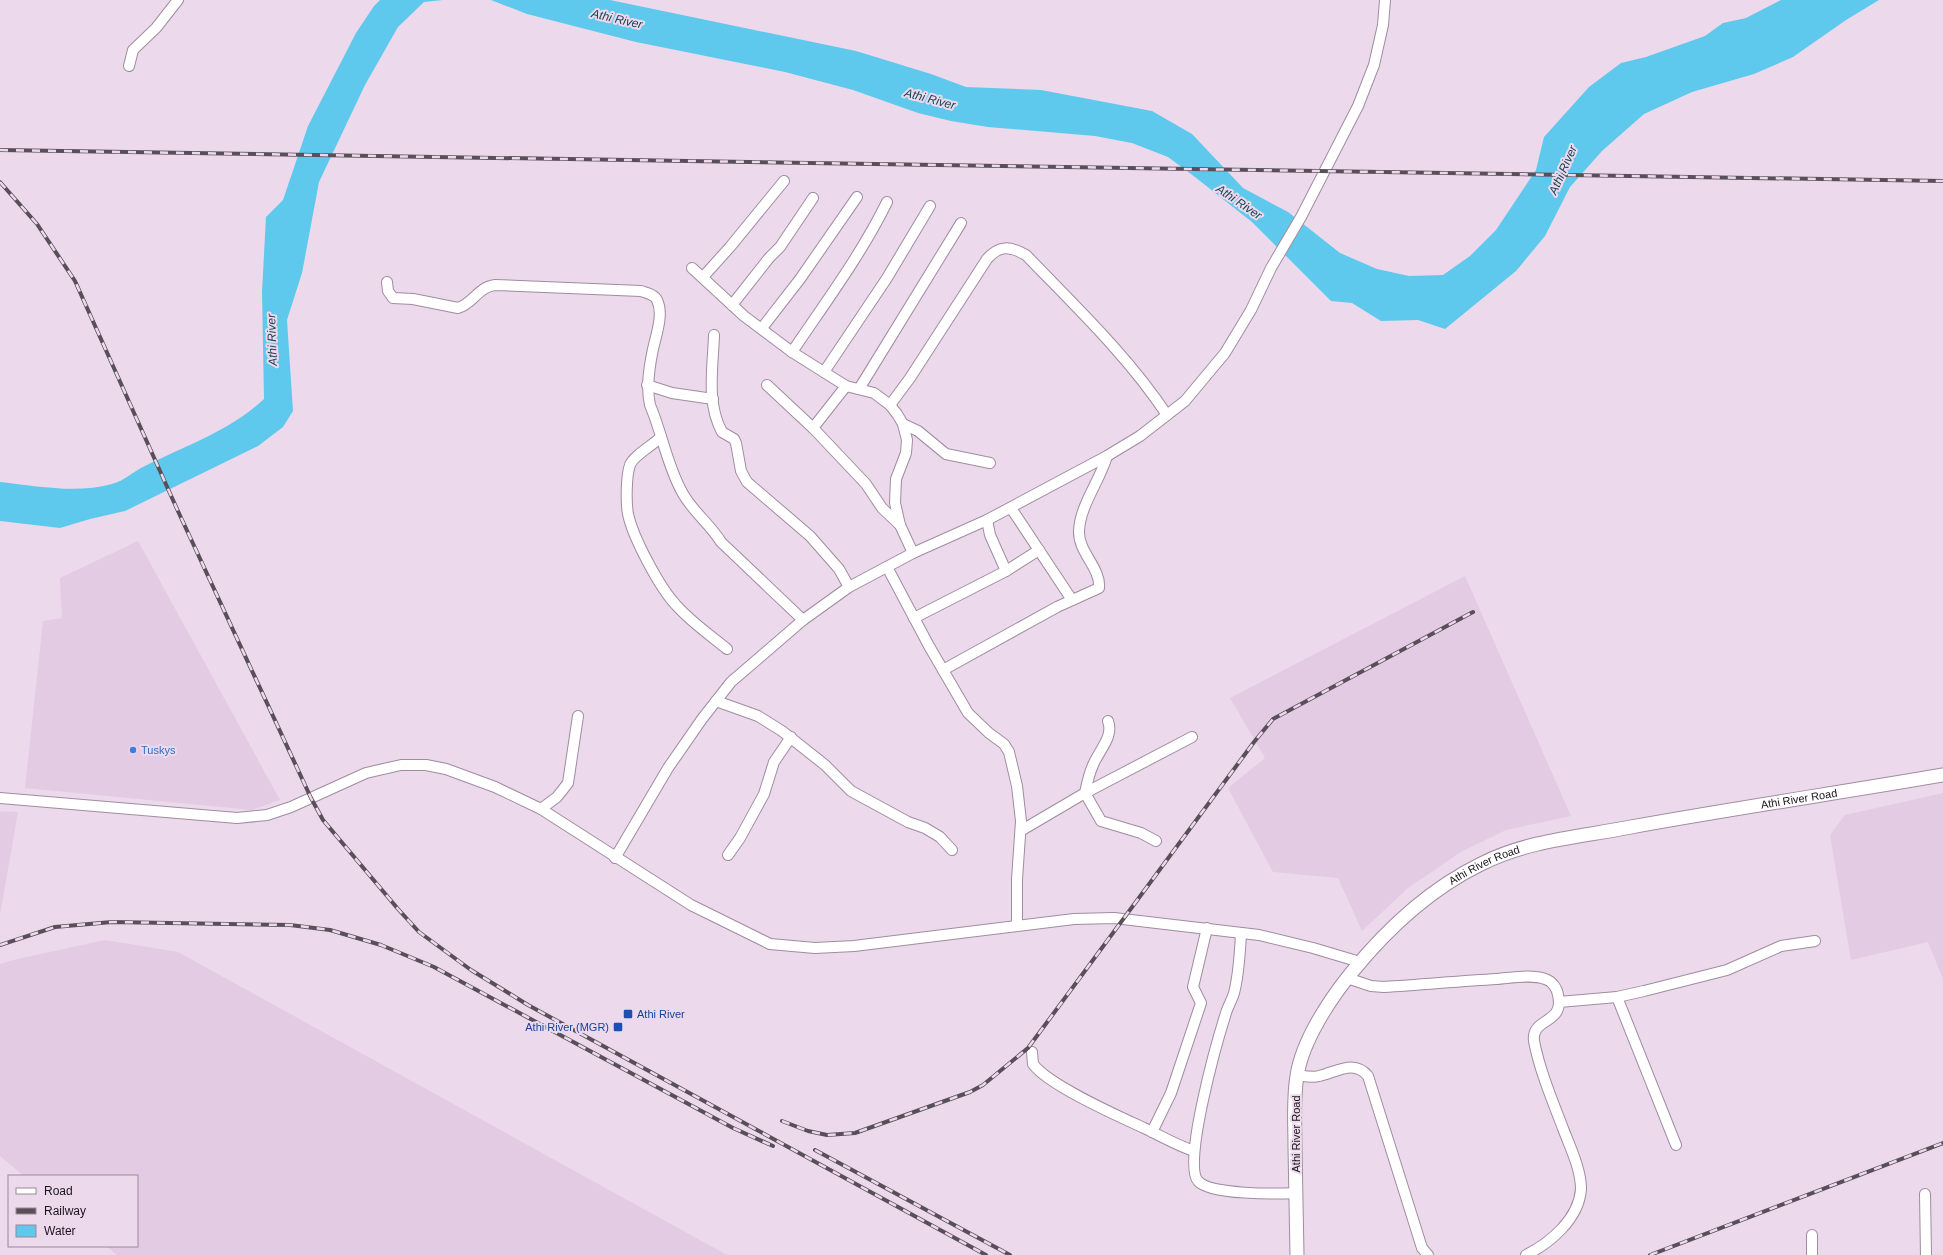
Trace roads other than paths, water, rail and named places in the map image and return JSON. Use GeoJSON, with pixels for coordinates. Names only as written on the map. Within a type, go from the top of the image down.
{"type":"FeatureCollection","features":[{"type":"Feature","properties":{"kind":"main road","name":"Athi River Road"},"geometry":{"type":"LineString","coordinates":[[1297,1255],[1295,1111],[1297,1075],[1306,1047],[1327,1007],[1360,962],[1405,916],[1445,885],[1482,863],[1515,850],[1552,840],[1943,775]]}},
{"type":"Feature","properties":{"kind":"street"},"geometry":{"type":"LineString","coordinates":[[129,66],[133,50],[156,28],[178,0]]}},
{"type":"Feature","properties":{"kind":"street"},"geometry":{"type":"LineString","coordinates":[[615,858],[668,768],[731,682],[803,620],[849,587],[886,567],[1011,508],[1107,456],[1140,436],[1184,401],[1225,353],[1251,310],[1271,268],[1301,217],[1358,106],[1374,65],[1383,25],[1385,0]]}},
{"type":"Feature","properties":{"kind":"street"},"geometry":{"type":"LineString","coordinates":[[703,277],[730,247],[784,181]]}},
{"type":"Feature","properties":{"kind":"street"},"geometry":{"type":"LineString","coordinates":[[762,328],[800,279],[857,197]]}},
{"type":"Feature","properties":{"kind":"street"},"geometry":{"type":"LineString","coordinates":[[732,305],[769,258],[780,247],[813,198]]}},
{"type":"Feature","properties":{"kind":"street"},"geometry":{"type":"LineString","coordinates":[[792,352],[875,227],[887,202]]}},
{"type":"Feature","properties":{"kind":"street"},"geometry":{"type":"LineString","coordinates":[[824,372],[887,278],[930,206]]}},
{"type":"Feature","properties":{"kind":"street"},"geometry":{"type":"LineString","coordinates":[[858,389],[961,222]]}},
{"type":"Feature","properties":{"kind":"street"},"geometry":{"type":"LineString","coordinates":[[890,405],[922,360],[987,260],[996,251],[1009,247],[1026,255],[1105,339],[1144,382],[1167,415]]}},
{"type":"Feature","properties":{"kind":"street"},"geometry":{"type":"LineString","coordinates":[[692,268],[732,305],[792,352],[846,386],[874,393],[890,405],[902,424],[907,440],[896,479],[895,496],[900,525],[913,553]]}},
{"type":"Feature","properties":{"kind":"street"},"geometry":{"type":"LineString","coordinates":[[387,282],[388,291],[393,298],[413,299],[458,308],[465,306],[484,288],[495,285],[641,291],[648,293],[656,299],[659,316],[647,385],[650,405],[676,480],[692,508],[713,530],[721,542],[803,620]]}},
{"type":"Feature","properties":{"kind":"street"},"geometry":{"type":"LineString","coordinates":[[714,335],[711,387],[713,398],[722,432],[734,439],[736,443],[741,471],[747,482],[810,536],[839,569],[849,587]]}},
{"type":"Feature","properties":{"kind":"street"},"geometry":{"type":"LineString","coordinates":[[647,385],[672,393],[713,398]]}},
{"type":"Feature","properties":{"kind":"street"},"geometry":{"type":"LineString","coordinates":[[767,386],[813,428],[866,484],[882,508],[900,525]]}},
{"type":"Feature","properties":{"kind":"street"},"geometry":{"type":"LineString","coordinates":[[813,428],[846,386]]}},
{"type":"Feature","properties":{"kind":"street"},"geometry":{"type":"LineString","coordinates":[[902,424],[918,431],[946,454],[990,463]]}},
{"type":"Feature","properties":{"kind":"street"},"geometry":{"type":"LineString","coordinates":[[660,436],[651,447],[632,460],[629,466],[628,515],[649,563],[664,590],[692,621],[727,650]]}},
{"type":"Feature","properties":{"kind":"street"},"geometry":{"type":"LineString","coordinates":[[943,670],[1072,600],[1099,588],[1098,578],[1080,540],[1079,532],[1085,509],[1107,456]]}},
{"type":"Feature","properties":{"kind":"street"},"geometry":{"type":"LineString","coordinates":[[1011,508],[1072,600]]}},
{"type":"Feature","properties":{"kind":"street"},"geometry":{"type":"LineString","coordinates":[[987,520],[990,534],[1006,571]]}},
{"type":"Feature","properties":{"kind":"street"},"geometry":{"type":"LineString","coordinates":[[914,618],[1006,571],[1039,550]]}},
{"type":"Feature","properties":{"kind":"street"},"geometry":{"type":"LineString","coordinates":[[886,567],[968,713],[1006,747],[1017,786],[1022,830],[1017,879],[1017,925]]}},
{"type":"Feature","properties":{"kind":"street"},"geometry":{"type":"LineString","coordinates":[[716,701],[758,716],[791,737],[825,765],[851,791],[908,822],[925,828],[940,837],[952,850]]}},
{"type":"Feature","properties":{"kind":"street"},"geometry":{"type":"LineString","coordinates":[[541,809],[557,796],[568,783],[578,716]]}},
{"type":"Feature","properties":{"kind":"street"},"geometry":{"type":"LineString","coordinates":[[1108,721],[1111,728],[1108,738],[1094,763],[1084,793],[1100,821],[1141,833],[1156,841]]}},
{"type":"Feature","properties":{"kind":"street"},"geometry":{"type":"LineString","coordinates":[[728,855],[740,838],[764,794],[774,762],[791,737]]}},
{"type":"Feature","properties":{"kind":"street"},"geometry":{"type":"LineString","coordinates":[[1022,830],[1084,793],[1192,737]]}},
{"type":"Feature","properties":{"kind":"street"},"geometry":{"type":"LineString","coordinates":[[0,798],[237,818],[254,817],[291,807],[366,774],[413,764],[446,769],[469,777],[495,787],[541,809],[615,858],[691,905],[770,944],[815,948],[854,946],[1017,925],[1074,919],[1109,918],[1241,933],[1313,948],[1360,962]]}},
{"type":"Feature","properties":{"kind":"street"},"geometry":{"type":"LineString","coordinates":[[1152,1132],[1171,1093],[1200,1003],[1193,987],[1207,928]]}},
{"type":"Feature","properties":{"kind":"street"},"geometry":{"type":"LineString","coordinates":[[1241,933],[1240,955],[1234,993],[1220,1033],[1198,1120],[1194,1151],[1194,1174],[1202,1185],[1210,1188],[1270,1195],[1296,1193]]}},
{"type":"Feature","properties":{"kind":"street"},"geometry":{"type":"LineString","coordinates":[[1559,1002],[1617,997],[1727,970],[1781,946],[1815,941]]}},
{"type":"Feature","properties":{"kind":"street"},"geometry":{"type":"LineString","coordinates":[[1347,978],[1371,986],[1384,987],[1519,978],[1542,978],[1547,980],[1556,988],[1559,1002],[1558,1013],[1554,1018],[1539,1026],[1536,1030],[1534,1041],[1550,1094],[1572,1150],[1581,1189],[1576,1206],[1562,1228],[1548,1242],[1526,1255]]}},
{"type":"Feature","properties":{"kind":"street"},"geometry":{"type":"LineString","coordinates":[[1617,997],[1676,1145]]}},
{"type":"Feature","properties":{"kind":"street"},"geometry":{"type":"LineString","coordinates":[[1032,1052],[1033,1064],[1045,1076],[1103,1108],[1172,1143],[1194,1151]]}},
{"type":"Feature","properties":{"kind":"street"},"geometry":{"type":"LineString","coordinates":[[1297,1075],[1319,1076],[1351,1067],[1363,1070],[1368,1076],[1422,1248],[1428,1255]]}},
{"type":"Feature","properties":{"kind":"street"},"geometry":{"type":"LineString","coordinates":[[1925,1194],[1926,1255]]}},
{"type":"Feature","properties":{"kind":"street"},"geometry":{"type":"LineString","coordinates":[[1812,1235],[1812,1255]]}},
{"type":"Feature","properties":{"kind":"water"},"geometry":{"type":"Polygon","coordinates":[[[380,0],[443,0],[424,2],[398,27],[365,85],[319,182],[302,273],[287,320],[293,411],[283,427],[258,446],[125,511],[60,528],[0,521],[0,482],[70,489],[98,487],[112,484],[121,481],[145,466],[222,429],[251,410],[264,399],[262,292],[266,217],[283,200],[308,126],[356,33],[374,6],[380,0]]]}},
{"type":"Feature","properties":{"kind":"water"},"geometry":{"type":"Polygon","coordinates":[[[491,0],[610,0],[856,51],[931,74],[966,87],[1041,90],[1152,111],[1192,134],[1243,188],[1288,212],[1340,253],[1377,269],[1409,276],[1443,275],[1470,256],[1496,230],[1536,170],[1544,137],[1589,87],[1621,63],[1646,57],[1705,36],[1723,23],[1746,18],[1781,0],[1879,0],[1846,20],[1793,57],[1754,74],[1692,92],[1644,114],[1602,151],[1570,187],[1545,236],[1516,271],[1445,329],[1418,320],[1381,321],[1352,303],[1331,301],[1252,222],[1168,157],[1132,143],[1095,136],[988,127],[951,121],[918,113],[853,90],[785,72],[636,42],[527,14],[491,0]]]}},
{"type":"Feature","properties":{"kind":"railway"},"geometry":{"type":"LineString","coordinates":[[0,150],[1943,181]]}},
{"type":"Feature","properties":{"kind":"railway"},"geometry":{"type":"LineString","coordinates":[[0,182],[37,224],[75,281],[177,509],[311,798],[323,820],[419,932],[471,970],[528,1005],[986,1255]]}},
{"type":"Feature","properties":{"kind":"railway"},"geometry":{"type":"LineString","coordinates":[[782,1121],[808,1131],[827,1135],[855,1133],[970,1092],[983,1085],[1028,1048],[1254,742],[1273,719],[1473,612]]}},
{"type":"Feature","properties":{"kind":"railway"},"geometry":{"type":"LineString","coordinates":[[0,945],[55,927],[112,922],[290,925],[330,930],[381,945],[434,967],[733,1128],[773,1146]]}},
{"type":"Feature","properties":{"kind":"railway"},"geometry":{"type":"LineString","coordinates":[[1650,1255],[1943,1143]]}},
{"type":"Feature","properties":{"kind":"railway"},"geometry":{"type":"LineString","coordinates":[[815,1150],[1010,1255]]}},
{"type":"Feature","properties":{"kind":"place","name":"Tuskys"},"geometry":{"type":"Point","coordinates":[133,750]}},
{"type":"Feature","properties":{"kind":"place","name":"Athi River"},"geometry":{"type":"Point","coordinates":[628,1014]}},
{"type":"Feature","properties":{"kind":"place","name":"Athi River (MGR)"},"geometry":{"type":"Point","coordinates":[618,1027]}}]}
